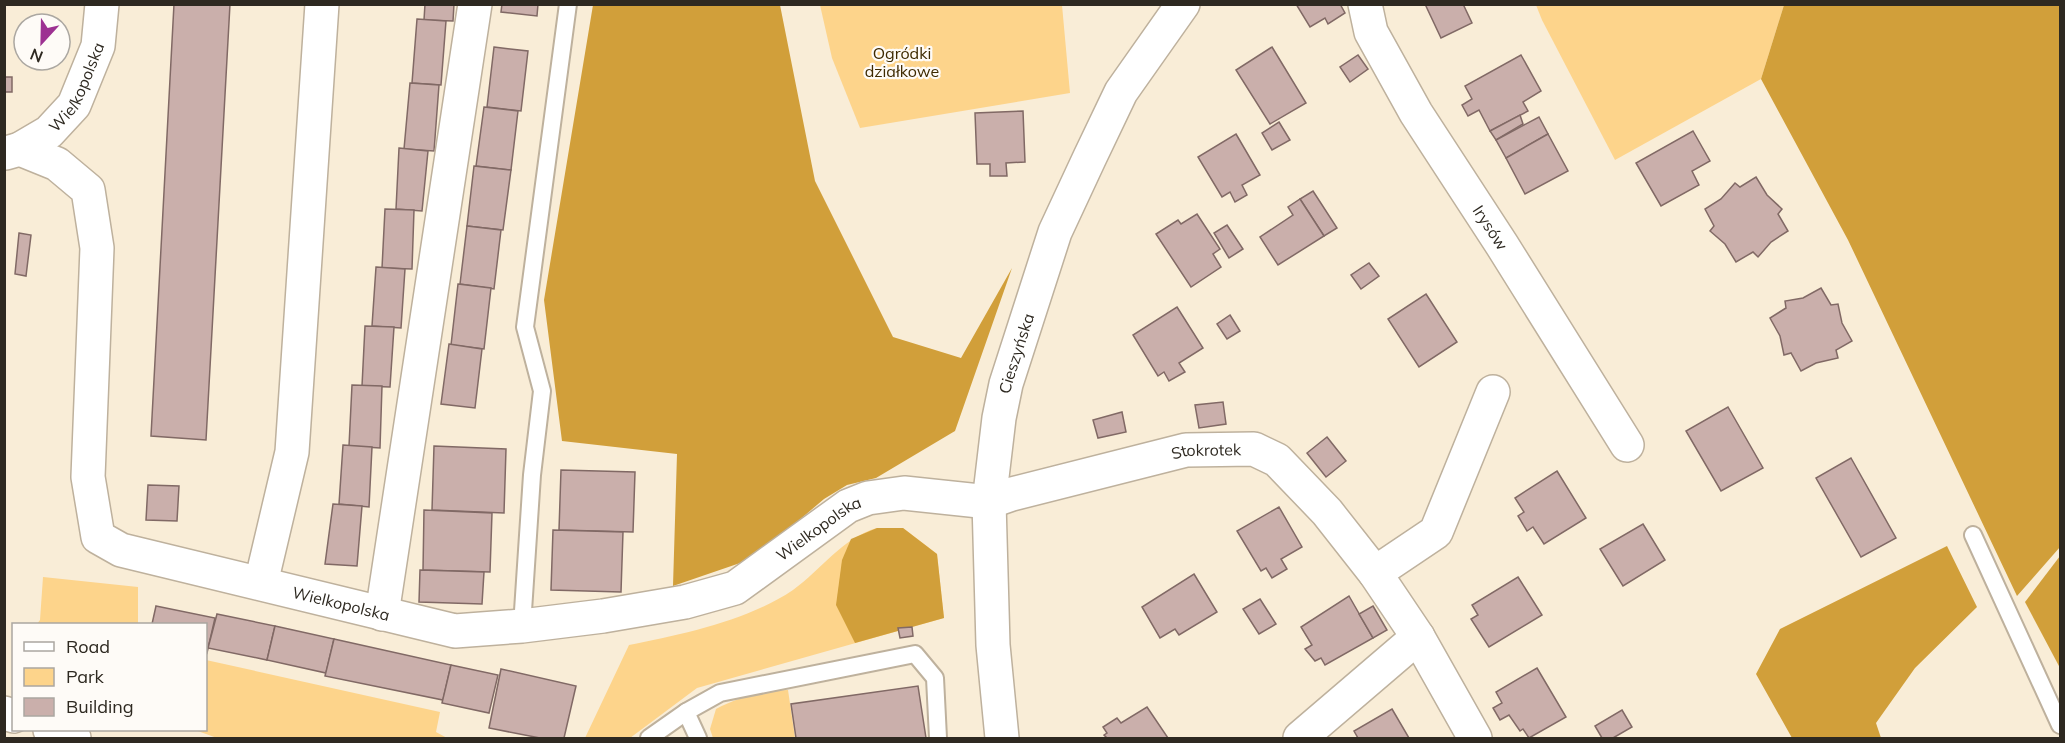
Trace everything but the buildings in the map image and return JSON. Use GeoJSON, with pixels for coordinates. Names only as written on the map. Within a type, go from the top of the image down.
{"type":"FeatureCollection","features":[{"type":"Feature","properties":{"kind":"street","name":"Wielkopolska"},"geometry":{"type":"LineString","coordinates":[[12,152],[49,132],[74,105],[98,46],[102,4]]}},
{"type":"Feature","properties":{"kind":"street"},"geometry":{"type":"LineString","coordinates":[[261,583],[292,452],[322,4]]}},
{"type":"Feature","properties":{"kind":"street"},"geometry":{"type":"LineString","coordinates":[[382,614],[475,4]]}},
{"type":"Feature","properties":{"kind":"street","name":"Cieszyńska"},"geometry":{"type":"LineString","coordinates":[[1002,738],[993,645],[989,502],[999,418],[1006,384],[1055,232],[1121,92],[1183,4]]}},
{"type":"Feature","properties":{"kind":"street","name":"Irysów"},"geometry":{"type":"LineString","coordinates":[[1365,4],[1371,32],[1416,113],[1627,445]]}},
{"type":"Feature","properties":{"kind":"street","name":"Wielkopolska"},"geometry":{"type":"LineString","coordinates":[[12,152],[57,164],[88,190],[97,249],[88,477],[98,537],[121,550],[455,631],[522,626],[635,611],[685,602],[735,588],[848,506],[868,498],[904,493],[989,502]]}},
{"type":"Feature","properties":{"kind":"street"},"geometry":{"type":"LineString","coordinates":[[1375,573],[1436,532],[1493,392]]}},
{"type":"Feature","properties":{"kind":"street","name":"Stokrotek"},"geometry":{"type":"LineString","coordinates":[[989,502],[1012,494],[1186,450],[1254,448],[1277,460],[1327,512],[1375,573],[1418,637],[1475,738]]}},
{"type":"Feature","properties":{"kind":"street"},"geometry":{"type":"LineString","coordinates":[[1300,738],[1418,637]]}},
{"type":"Feature","properties":{"kind":"street"},"geometry":{"type":"LineString","coordinates":[[55,731],[74,738]]}},
{"type":"Feature","properties":{"kind":"lane"},"geometry":{"type":"LineString","coordinates":[[522,626],[532,474],[542,391],[525,327],[568,4]]}},
{"type":"Feature","properties":{"kind":"lane"},"geometry":{"type":"LineString","coordinates":[[1973,535],[2061,725]]}},
{"type":"Feature","properties":{"kind":"lane"},"geometry":{"type":"LineString","coordinates":[[649,738],[686,712],[720,693],[915,654],[936,678],[938,738]]}},
{"type":"Feature","properties":{"kind":"lane"},"geometry":{"type":"LineString","coordinates":[[686,712],[698,738]]}},
{"type":"Feature","properties":{"kind":"green space"},"geometry":{"type":"Polygon","coordinates":[[[1536,4],[1784,5],[1761,79],[1615,160],[1542,20],[1536,4]]]}},
{"type":"Feature","properties":{"kind":"green space","name":"Ogródki działkowe"},"geometry":{"type":"Polygon","coordinates":[[[820,5],[1062,5],[1070,93],[860,128],[832,58],[820,5]]]}},
{"type":"Feature","properties":{"kind":"green space"},"geometry":{"type":"Polygon","coordinates":[[[877,528],[903,528],[937,554],[944,618],[697,688],[630,738],[585,738],[629,645],[714,625],[756,610],[793,590],[853,539],[877,528]]]}},
{"type":"Feature","properties":{"kind":"green space"},"geometry":{"type":"Polygon","coordinates":[[[43,577],[138,587],[138,623],[38,623],[40,620],[43,577]]]}},
{"type":"Feature","properties":{"kind":"green space"},"geometry":{"type":"Polygon","coordinates":[[[207,660],[440,712],[436,732],[447,738],[217,738],[198,731],[207,731],[207,660]]]}},
{"type":"Feature","properties":{"kind":"green space"},"geometry":{"type":"Polygon","coordinates":[[[788,690],[795,738],[713,738],[710,729],[716,709],[750,695],[788,690]]]}},
{"type":"Feature","properties":{"kind":"shaded area"},"geometry":{"type":"Polygon","coordinates":[[[593,5],[780,5],[815,181],[893,337],[961,358],[1012,268],[955,431],[876,478],[847,485],[824,499],[764,550],[743,562],[673,586],[677,454],[562,441],[544,300],[593,5]]]}},
{"type":"Feature","properties":{"kind":"shaded area"},"geometry":{"type":"Polygon","coordinates":[[[1784,5],[2060,5],[2060,547],[2017,596],[1848,240],[1761,79],[1784,5]]]}},
{"type":"Feature","properties":{"kind":"shaded area"},"geometry":{"type":"Polygon","coordinates":[[[877,528],[903,528],[937,554],[944,618],[855,643],[836,605],[842,560],[851,539],[877,528]]]}},
{"type":"Feature","properties":{"kind":"shaded area"},"geometry":{"type":"Polygon","coordinates":[[[1947,546],[1977,607],[1915,668],[1876,723],[1881,738],[1792,738],[1756,674],[1780,629],[1947,546]]]}},
{"type":"Feature","properties":{"kind":"shaded area"},"geometry":{"type":"Polygon","coordinates":[[[2060,556],[2060,668],[2025,602],[2060,556]]]}}]}
